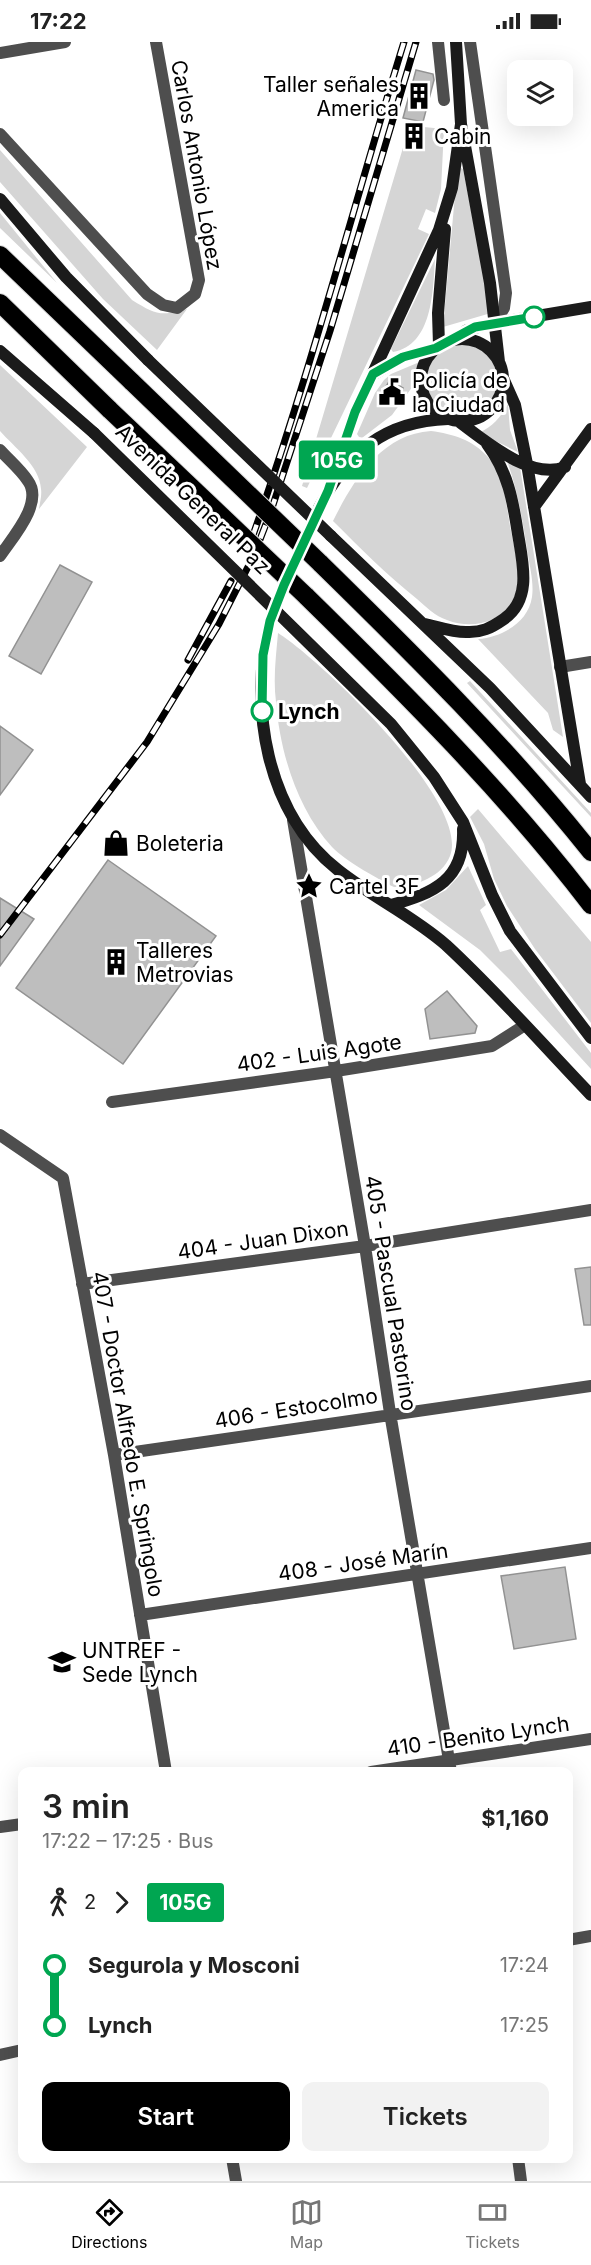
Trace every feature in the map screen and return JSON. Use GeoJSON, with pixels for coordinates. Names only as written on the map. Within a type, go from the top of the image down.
{"type":"FeatureCollection","features":[{"type":"Feature","properties":{"kind":"highway","name":"Avenida General Paz"},"geometry":{"type":"LineString","coordinates":[[0,255],[428,668],[550,802],[591,852]]}},
{"type":"Feature","properties":{"kind":"highway","name":"Avenida General Paz"},"geometry":{"type":"LineString","coordinates":[[0,303],[388,677],[466,758],[591,905]]}},
{"type":"Feature","properties":{"kind":"street"},"geometry":{"type":"LineString","coordinates":[[0,53],[64,42]]}},
{"type":"Feature","properties":{"kind":"street","name":"Carlos Antonio López"},"geometry":{"type":"LineString","coordinates":[[0,134],[147,294],[163,305],[177,308],[195,294],[199,280],[156,42]]}},
{"type":"Feature","properties":{"kind":"street"},"geometry":{"type":"LineString","coordinates":[[438,42],[444,100]]}},
{"type":"Feature","properties":{"kind":"street"},"geometry":{"type":"LineString","coordinates":[[456,42],[461,124],[471,171],[495,322],[499,362],[514,405],[527,464],[580,784]]}},
{"type":"Feature","properties":{"kind":"street"},"geometry":{"type":"LineString","coordinates":[[470,42],[506,293],[504,308],[495,322]]}},
{"type":"Feature","properties":{"kind":"street"},"geometry":{"type":"LineString","coordinates":[[319,508],[328,491],[355,412],[432,249],[446,210],[453,180],[461,124]]}},
{"type":"Feature","properties":{"kind":"street"},"geometry":{"type":"LineString","coordinates":[[0,199],[66,277],[148,360],[490,688],[591,797]]}},
{"type":"Feature","properties":{"kind":"street"},"geometry":{"type":"LineString","coordinates":[[446,210],[437,346],[423,365],[421,385],[423,394],[433,410],[454,420],[487,444],[527,464],[554,471],[565,466]]}},
{"type":"Feature","properties":{"kind":"street"},"geometry":{"type":"LineString","coordinates":[[373,374],[403,357],[457,338],[467,330],[495,322],[591,307]]}},
{"type":"Feature","properties":{"kind":"street"},"geometry":{"type":"LineString","coordinates":[[457,338],[467,338],[486,346],[499,362]]}},
{"type":"Feature","properties":{"kind":"street","name":"Avenida General Paz"},"geometry":{"type":"LineString","coordinates":[[0,351],[94,433],[391,724],[439,784],[463,822],[492,895],[510,931],[591,1038]]}},
{"type":"Feature","properties":{"kind":"street"},"geometry":{"type":"LineString","coordinates":[[328,491],[353,458],[369,443],[387,432],[417,422],[471,420],[489,411],[501,394],[503,378]]}},
{"type":"Feature","properties":{"kind":"street"},"geometry":{"type":"LineString","coordinates":[[534,507],[591,429]]}},
{"type":"Feature","properties":{"kind":"street"},"geometry":{"type":"LineString","coordinates":[[424,624],[464,632],[479,632],[492,628],[510,615],[522,595],[523,563],[511,492],[503,469],[487,444]]}},
{"type":"Feature","properties":{"kind":"street"},"geometry":{"type":"LineString","coordinates":[[0,450],[30,483],[33,496],[26,519],[0,556]]}},
{"type":"Feature","properties":{"kind":"street"},"geometry":{"type":"LineString","coordinates":[[270,621],[263,655],[262,713],[272,766],[293,820],[312,846],[336,869],[445,944],[591,1095]]}},
{"type":"Feature","properties":{"kind":"street"},"geometry":{"type":"LineString","coordinates":[[560,667],[591,662]]}},
{"type":"Feature","properties":{"kind":"street","name":"405 - Pascual Pastorino"},"geometry":{"type":"LineString","coordinates":[[293,820],[450,1766]]}},
{"type":"Feature","properties":{"kind":"street"},"geometry":{"type":"LineString","coordinates":[[391,905],[415,898],[449,879],[460,860],[464,842],[463,822]]}},
{"type":"Feature","properties":{"kind":"street","name":"402 - Luis Agote"},"geometry":{"type":"LineString","coordinates":[[112,1102],[336,1071],[492,1046],[525,1025]]}},
{"type":"Feature","properties":{"kind":"street","name":"407 - Doctor Alfredo E. Springolo"},"geometry":{"type":"LineString","coordinates":[[0,1135],[63,1178],[114,1455],[165,1767]]}},
{"type":"Feature","properties":{"kind":"street","name":"404 - Juan Dixon"},"geometry":{"type":"LineString","coordinates":[[82,1284],[365,1246],[591,1210]]}},
{"type":"Feature","properties":{"kind":"street","name":"406 - Estocolmo"},"geometry":{"type":"LineString","coordinates":[[114,1455],[390,1413],[591,1386]]}},
{"type":"Feature","properties":{"kind":"street","name":"408 - José Marín"},"geometry":{"type":"LineString","coordinates":[[140,1615],[591,1548]]}},
{"type":"Feature","properties":{"kind":"street","name":"410 - Benito Lynch"},"geometry":{"type":"LineString","coordinates":[[450,1766],[591,1739]]}},
{"type":"Feature","properties":{"kind":"street"},"geometry":{"type":"LineString","coordinates":[[0,1827],[18,1825]]}},
{"type":"Feature","properties":{"kind":"street"},"geometry":{"type":"LineString","coordinates":[[573,1939],[591,1936]]}},
{"type":"Feature","properties":{"kind":"street"},"geometry":{"type":"LineString","coordinates":[[0,2055],[18,2051]]}},
{"type":"Feature","properties":{"kind":"street"},"geometry":{"type":"LineString","coordinates":[[233,2163],[236,2181]]}},
{"type":"Feature","properties":{"kind":"street"},"geometry":{"type":"LineString","coordinates":[[519,2163],[521,2181]]}},
{"type":"Feature","properties":{"kind":"shaded area"},"geometry":{"type":"Polygon","coordinates":[[[424,127],[444,129],[441,189],[435,213],[426,209],[418,229],[429,234],[307,488],[302,486],[405,141],[419,144],[424,127]]]}},
{"type":"Feature","properties":{"kind":"shaded area"},"geometry":{"type":"Polygon","coordinates":[[[0,150],[132,300],[158,313],[187,309],[157,350],[103,299],[0,182],[0,150]]]}},
{"type":"Feature","properties":{"kind":"shaded area"},"geometry":{"type":"Polygon","coordinates":[[[461,168],[491,313],[443,327],[457,173],[461,168]]]}},
{"type":"Feature","properties":{"kind":"shaded area"},"geometry":{"type":"Polygon","coordinates":[[[0,213],[57,283],[0,228],[0,213]]]}},
{"type":"Feature","properties":{"kind":"shaded area"},"geometry":{"type":"Polygon","coordinates":[[[435,259],[431,300],[423,328],[416,339],[406,347],[393,352],[391,349],[435,259]]]}},
{"type":"Feature","properties":{"kind":"shaded area"},"geometry":{"type":"Polygon","coordinates":[[[462,344],[482,350],[492,360],[498,380],[492,400],[482,410],[462,416],[442,410],[432,400],[426,380],[432,360],[442,350],[462,344]]]}},
{"type":"Feature","properties":{"kind":"shaded area"},"geometry":{"type":"Polygon","coordinates":[[[422,361],[418,379],[392,415],[362,438],[359,437],[357,434],[375,393],[384,380],[391,374],[422,361]]]}},
{"type":"Feature","properties":{"kind":"shaded area"},"geometry":{"type":"Polygon","coordinates":[[[0,365],[87,447],[39,509],[41,491],[36,472],[0,431],[0,365]]]}},
{"type":"Feature","properties":{"kind":"shaded area"},"geometry":{"type":"Polygon","coordinates":[[[508,404],[510,430],[518,452],[479,433],[496,421],[508,404]]]}},
{"type":"Feature","properties":{"kind":"shaded area"},"geometry":{"type":"Polygon","coordinates":[[[431,431],[462,439],[476,446],[493,464],[503,490],[517,564],[517,590],[505,611],[484,622],[460,623],[435,614],[384,571],[333,521],[350,490],[383,450],[413,434],[431,431]]]}},
{"type":"Feature","properties":{"kind":"shaded area"},"geometry":{"type":"Polygon","coordinates":[[[507,461],[520,467],[563,737],[553,730],[548,713],[478,639],[505,632],[512,627],[525,614],[532,597],[532,576],[522,519],[507,461]]]}},
{"type":"Feature","properties":{"kind":"shaded area"},"geometry":{"type":"Polygon","coordinates":[[[278,633],[299,648],[357,701],[416,769],[438,803],[450,832],[450,856],[435,875],[398,889],[345,858],[320,832],[300,798],[286,760],[278,721],[275,685],[278,633]]]}},
{"type":"Feature","properties":{"kind":"shaded area"},"geometry":{"type":"Polygon","coordinates":[[[470,681],[591,813],[591,817],[467,683],[470,681]]]}},
{"type":"Feature","properties":{"kind":"shaded area"},"geometry":{"type":"Polygon","coordinates":[[[478,809],[591,942],[591,1023],[535,949],[507,906],[494,879],[484,844],[470,817],[478,809]]]}},
{"type":"Feature","properties":{"kind":"shaded area"},"geometry":{"type":"Polygon","coordinates":[[[468,866],[486,905],[480,910],[500,952],[511,949],[591,1053],[591,1069],[480,950],[419,905],[446,890],[468,866]]]}},
{"type":"Feature","properties":{"kind":"building","name":"Taller señales America"},"geometry":{"type":"Polygon","coordinates":[[[416,70],[433,74],[434,80],[423,122],[403,118],[416,70]]]}},
{"type":"Feature","properties":{"kind":"building","name":"Policía de la Ciudad"},"geometry":{"type":"Polygon","coordinates":[[[390,380],[403,388],[393,404],[380,396],[390,380]]]}},
{"type":"Feature","properties":{"kind":"building"},"geometry":{"type":"Polygon","coordinates":[[[60,565],[92,582],[41,674],[9,656],[60,565]]]}},
{"type":"Feature","properties":{"kind":"building"},"geometry":{"type":"Polygon","coordinates":[[[0,726],[33,750],[0,795],[0,726]]]}},
{"type":"Feature","properties":{"kind":"building","name":"Talleres Metrovias"},"geometry":{"type":"Polygon","coordinates":[[[108,860],[216,936],[123,1064],[16,988],[108,860]]]}},
{"type":"Feature","properties":{"kind":"building"},"geometry":{"type":"Polygon","coordinates":[[[0,898],[34,919],[0,966],[0,898]]]}},
{"type":"Feature","properties":{"kind":"building"},"geometry":{"type":"Polygon","coordinates":[[[447,991],[477,1026],[475,1033],[430,1039],[425,1009],[447,991]]]}},
{"type":"Feature","properties":{"kind":"building"},"geometry":{"type":"Polygon","coordinates":[[[591,1267],[591,1325],[584,1325],[575,1269],[591,1267]]]}},
{"type":"Feature","properties":{"kind":"building"},"geometry":{"type":"Polygon","coordinates":[[[565,1567],[576,1639],[514,1649],[501,1576],[565,1567]]]}},
{"type":"Feature","properties":{"kind":"tunnel"},"geometry":{"type":"LineString","coordinates":[[271,617],[319,508]]}},
{"type":"Feature","properties":{"kind":"railway"},"geometry":{"type":"LineString","coordinates":[[252,538],[293,415],[404,42]]}},
{"type":"Feature","properties":{"kind":"railway"},"geometry":{"type":"LineString","coordinates":[[0,935],[147,742],[219,624],[254,555],[271,511],[330,331],[416,42]]}},
{"type":"Feature","properties":{"kind":"railway"},"geometry":{"type":"LineString","coordinates":[[188,660],[231,581]]}},
{"type":"Feature","properties":{"kind":"bus line","name":"105G"},"geometry":{"type":"LineString","coordinates":[[262,711],[263,655],[270,621],[284,585],[328,491],[355,412],[373,374],[403,357],[436,348],[475,327],[534,317]]}},
{"type":"Feature","properties":{"kind":"place","name":"Taller señales America"},"geometry":{"type":"Point","coordinates":[419,96]}},
{"type":"Feature","properties":{"kind":"place","name":"Cabin"},"geometry":{"type":"Point","coordinates":[414,136]}},
{"type":"Feature","properties":{"kind":"place","name":"Policía de la Ciudad"},"geometry":{"type":"Point","coordinates":[392,392]}},
{"type":"Feature","properties":{"kind":"place","name":"Lynch"},"geometry":{"type":"Point","coordinates":[262,711]}},
{"type":"Feature","properties":{"kind":"place","name":"Boleteria"},"geometry":{"type":"Point","coordinates":[116,843]}},
{"type":"Feature","properties":{"kind":"place","name":"Cartel 3F"},"geometry":{"type":"Point","coordinates":[309,886]}},
{"type":"Feature","properties":{"kind":"place","name":"Talleres Metrovias"},"geometry":{"type":"Point","coordinates":[116,962]}},
{"type":"Feature","properties":{"kind":"place","name":"UNTREF - Sede Lynch"},"geometry":{"type":"Point","coordinates":[62,1662]}}]}
